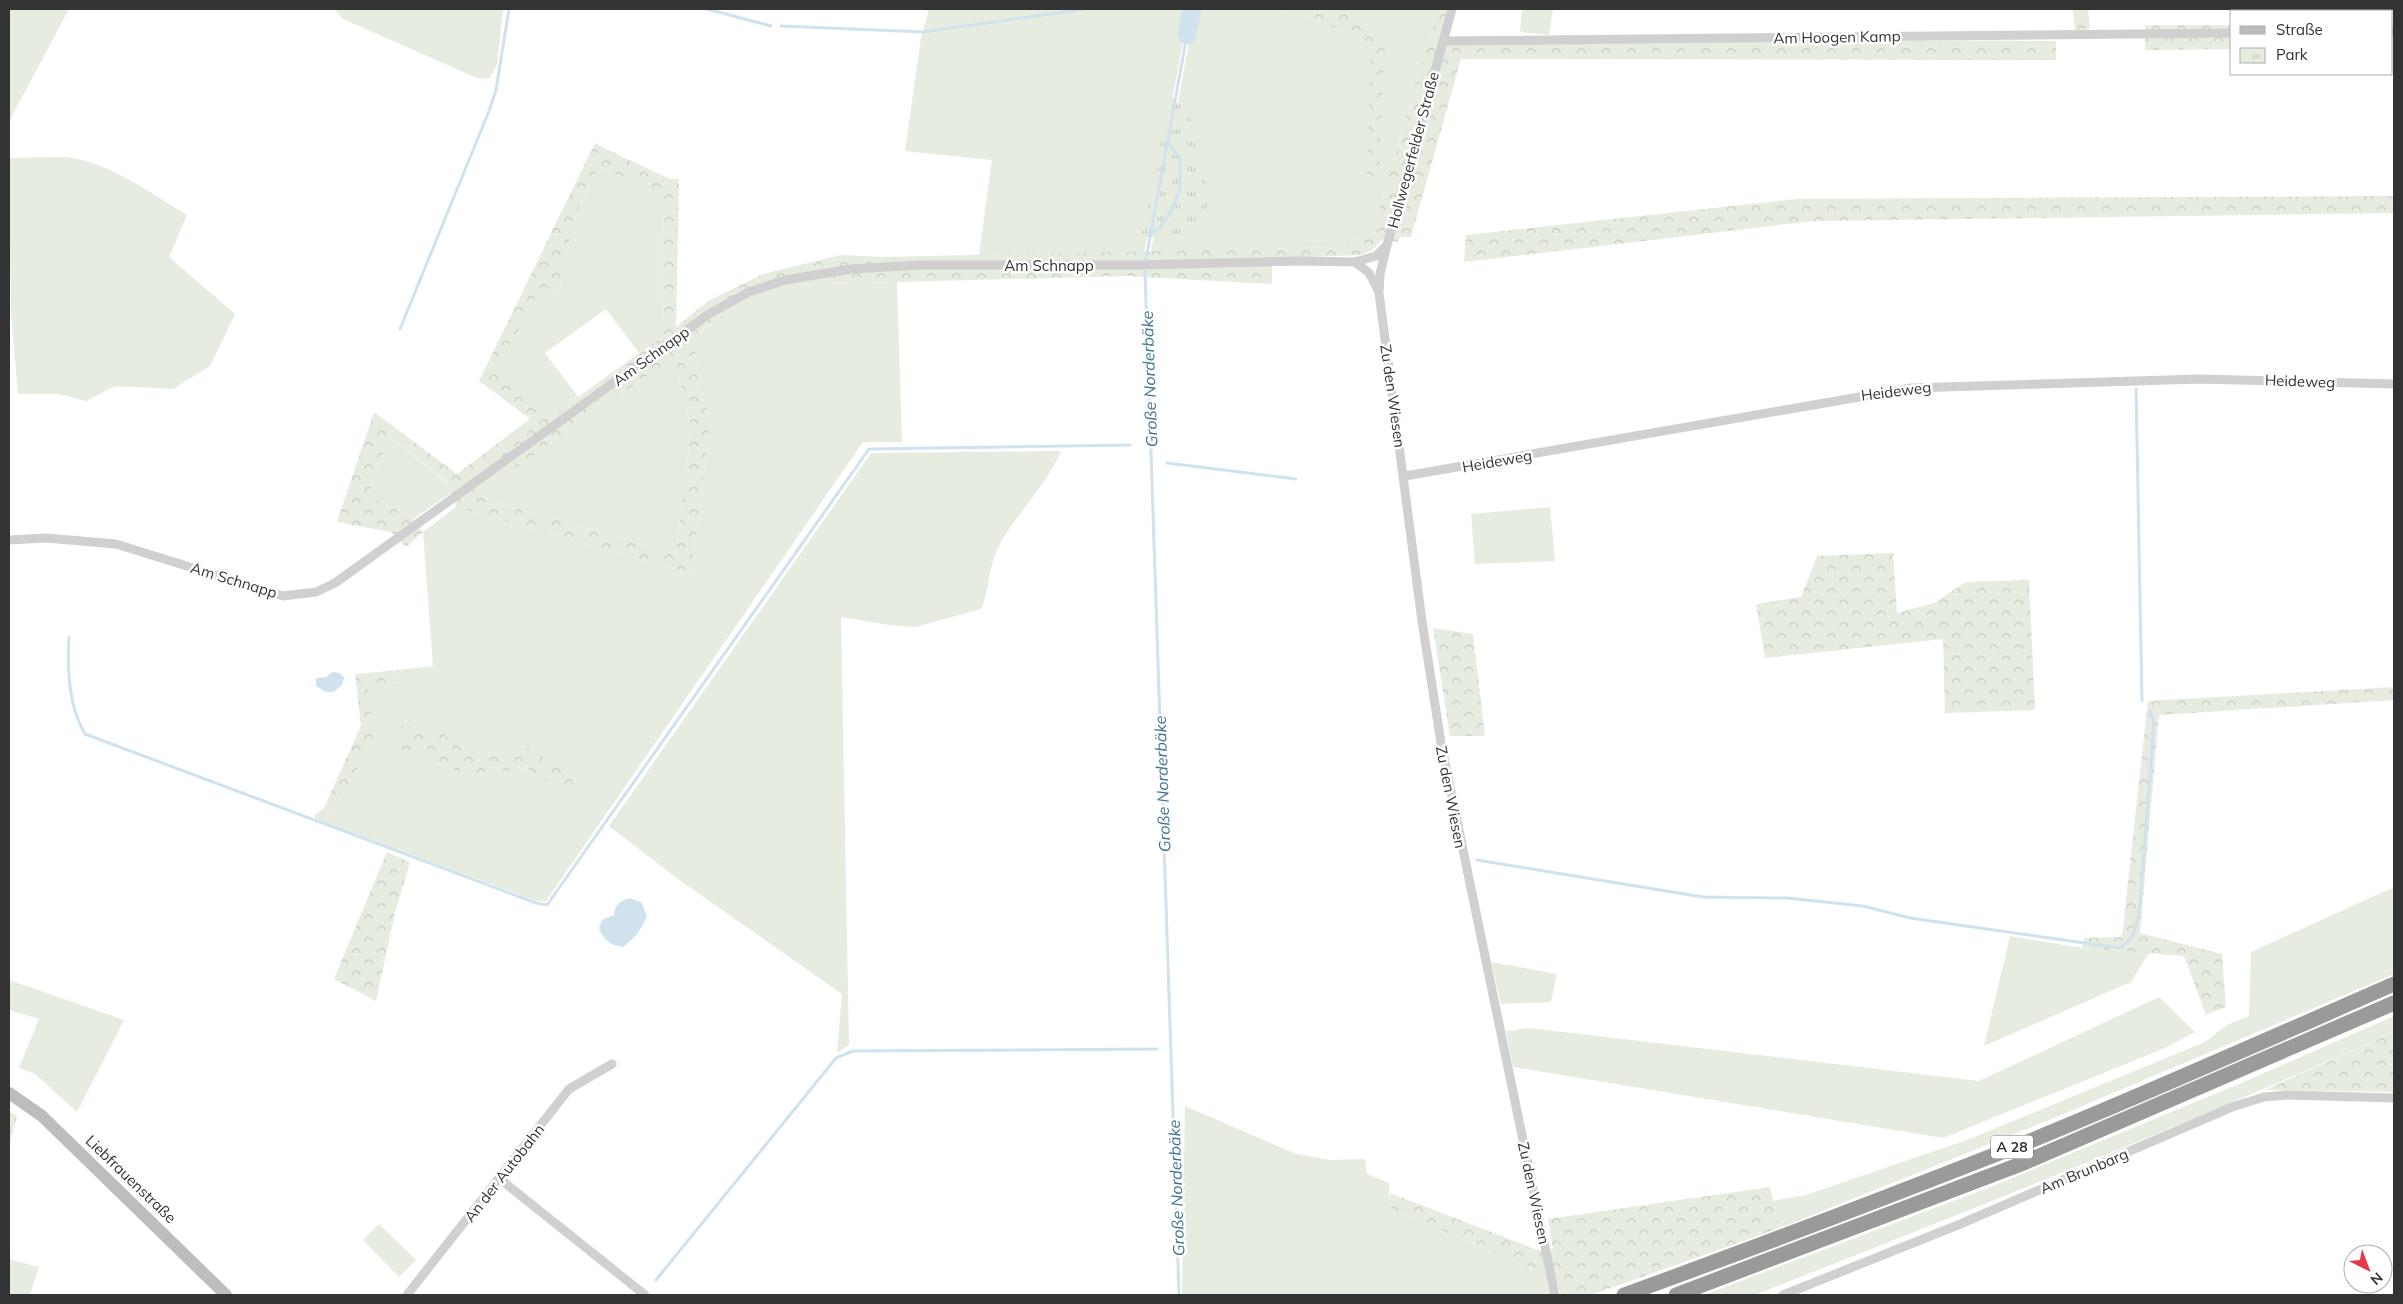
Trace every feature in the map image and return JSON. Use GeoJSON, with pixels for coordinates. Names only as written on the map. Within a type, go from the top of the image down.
{"type":"FeatureCollection","features":[{"type":"Feature","properties":{"kind":"highway","name":"A 28"},"geometry":{"type":"LineString","coordinates":[[1624,1295],[1816,1224],[2031,1140],[2257,1045],[2394,984]]}},
{"type":"Feature","properties":{"kind":"highway","name":"A 28"},"geometry":{"type":"LineString","coordinates":[[1676,1295],[2021,1164],[2394,1003]]}},
{"type":"Feature","properties":{"kind":"street","name":"Hollwegerfelder Straße"},"geometry":{"type":"LineString","coordinates":[[1379,293],[1380,274],[1387,245],[1452,9]]}},
{"type":"Feature","properties":{"kind":"street","name":"Am Hoogen Kamp"},"geometry":{"type":"LineString","coordinates":[[1443,41],[2230,33]]}},
{"type":"Feature","properties":{"kind":"street","name":"Am Schnapp"},"geometry":{"type":"LineString","coordinates":[[9,540],[46,538],[116,544],[283,596],[316,592],[335,583],[709,314],[749,292],[785,280],[851,269],[921,265],[1139,265],[1355,262],[1376,256],[1387,245]]}},
{"type":"Feature","properties":{"kind":"street"},"geometry":{"type":"LineString","coordinates":[[1355,262],[1369,273],[1379,293]]}},
{"type":"Feature","properties":{"kind":"street","name":"Zu den Wiesen"},"geometry":{"type":"LineString","coordinates":[[1379,293],[1422,621],[1441,744],[1555,1295]]}},
{"type":"Feature","properties":{"kind":"street","name":"Heideweg"},"geometry":{"type":"LineString","coordinates":[[1404,476],[1911,388],[2199,379],[2394,384]]}},
{"type":"Feature","properties":{"kind":"street","name":"An der Autobahn"},"geometry":{"type":"LineString","coordinates":[[407,1295],[500,1179],[568,1089],[612,1064]]}},
{"type":"Feature","properties":{"kind":"street","name":"Liebfrauenstraße"},"geometry":{"type":"LineString","coordinates":[[9,1093],[25,1102],[48,1121],[226,1295]]}},
{"type":"Feature","properties":{"kind":"street","name":"Am Brunbarg"},"geometry":{"type":"LineString","coordinates":[[1783,1295],[1958,1225],[2232,1107],[2264,1097],[2286,1095],[2394,1098]]}},
{"type":"Feature","properties":{"kind":"street"},"geometry":{"type":"LineString","coordinates":[[500,1179],[644,1295]]}},
{"type":"Feature","properties":{"kind":"green space"},"geometry":{"type":"Polygon","coordinates":[[[9,9],[69,9],[9,125],[9,9]]]}},
{"type":"Feature","properties":{"kind":"green space"},"geometry":{"type":"Polygon","coordinates":[[[334,9],[503,9],[497,65],[489,79],[477,78],[343,19],[334,9]]]}},
{"type":"Feature","properties":{"kind":"green space"},"geometry":{"type":"Polygon","coordinates":[[[929,9],[1189,9],[1144,252],[979,255],[992,160],[905,151],[921,38],[929,9]]]}},
{"type":"Feature","properties":{"kind":"green space"},"geometry":{"type":"Polygon","coordinates":[[[1195,9],[1272,9],[1319,20],[1371,47],[1368,181],[1385,34],[1337,9],[1438,9],[1378,212],[1361,237],[1336,247],[1151,252],[1195,9]]]}},
{"type":"Feature","properties":{"kind":"green space"},"geometry":{"type":"Polygon","coordinates":[[[1272,9],[1337,9],[1385,34],[1379,180],[1367,181],[1371,47],[1319,20],[1272,9]]]}},
{"type":"Feature","properties":{"kind":"green space"},"geometry":{"type":"Polygon","coordinates":[[[1438,9],[1448,9],[1446,45],[1820,40],[2056,41],[2056,60],[1461,59],[1411,237],[1400,237],[1398,242],[1383,239],[1371,251],[1359,255],[1275,258],[1272,267],[1272,284],[1124,276],[786,285],[749,297],[692,336],[710,426],[691,574],[456,507],[447,482],[389,436],[369,494],[413,519],[423,532],[406,547],[391,532],[337,522],[374,412],[457,474],[530,419],[479,381],[595,143],[631,161],[627,180],[599,166],[574,219],[559,294],[542,287],[498,369],[553,415],[663,336],[664,200],[640,178],[640,165],[670,179],[679,179],[676,327],[708,301],[763,274],[841,255],[883,257],[1336,247],[1361,237],[1378,212],[1438,9]],[[674,358],[483,490],[485,499],[676,554],[691,428],[674,358]]]}},
{"type":"Feature","properties":{"kind":"green space"},"geometry":{"type":"Polygon","coordinates":[[[1522,9],[1553,9],[1549,35],[1520,32],[1522,9]]]}},
{"type":"Feature","properties":{"kind":"green space"},"geometry":{"type":"Polygon","coordinates":[[[2073,9],[2088,9],[2090,29],[2075,30],[2073,9]]]}},
{"type":"Feature","properties":{"kind":"green space"},"geometry":{"type":"Polygon","coordinates":[[[2145,25],[2230,25],[2230,49],[2145,50],[2145,25]]]}},
{"type":"Feature","properties":{"kind":"green space"},"geometry":{"type":"Polygon","coordinates":[[[1170,95],[1190,116],[1209,195],[1205,216],[1187,233],[1166,237],[1142,237],[1170,95]]]}},
{"type":"Feature","properties":{"kind":"green space"},"geometry":{"type":"Polygon","coordinates":[[[66,157],[83,160],[114,172],[187,215],[169,257],[235,314],[210,366],[173,389],[115,386],[86,401],[59,394],[18,394],[11,313],[9,158],[66,157]]]}},
{"type":"Feature","properties":{"kind":"green space"},"geometry":{"type":"Polygon","coordinates":[[[631,161],[640,165],[640,178],[664,199],[663,336],[639,353],[606,309],[545,353],[578,397],[553,416],[498,369],[542,287],[559,294],[574,219],[599,166],[627,180],[631,161]]]}},
{"type":"Feature","properties":{"kind":"green space"},"geometry":{"type":"Polygon","coordinates":[[[2394,196],[2394,213],[1813,221],[1464,262],[1466,235],[1797,199],[2394,196]]]}},
{"type":"Feature","properties":{"kind":"green space"},"geometry":{"type":"Polygon","coordinates":[[[897,282],[902,442],[863,442],[546,901],[536,901],[315,819],[315,815],[324,808],[332,813],[373,741],[367,686],[400,682],[399,670],[433,666],[423,532],[456,507],[691,574],[710,426],[692,336],[749,297],[786,285],[897,282]],[[442,733],[399,750],[467,774],[529,769],[550,781],[528,749],[476,758],[442,733]]]}},
{"type":"Feature","properties":{"kind":"green space"},"geometry":{"type":"Polygon","coordinates":[[[674,358],[691,428],[676,554],[485,499],[483,490],[674,358]]]}},
{"type":"Feature","properties":{"kind":"green space"},"geometry":{"type":"Polygon","coordinates":[[[389,436],[447,483],[451,493],[413,519],[369,494],[389,436]]]}},
{"type":"Feature","properties":{"kind":"green space"},"geometry":{"type":"Polygon","coordinates":[[[1061,451],[1048,476],[999,546],[993,561],[981,609],[916,627],[889,625],[841,617],[849,1045],[837,1053],[842,994],[678,879],[609,826],[871,453],[1061,451]]]}},
{"type":"Feature","properties":{"kind":"green space"},"geometry":{"type":"Polygon","coordinates":[[[1550,507],[1555,561],[1475,564],[1471,514],[1550,507]]]}},
{"type":"Feature","properties":{"kind":"green space"},"geometry":{"type":"Polygon","coordinates":[[[1893,553],[1897,613],[1934,603],[1966,582],[2029,580],[2035,710],[1945,713],[1943,639],[1765,658],[1756,604],[1801,597],[1817,556],[1893,553]]]}},
{"type":"Feature","properties":{"kind":"green space"},"geometry":{"type":"Polygon","coordinates":[[[1433,628],[1473,634],[1485,736],[1450,736],[1433,628]]]}},
{"type":"Feature","properties":{"kind":"green space"},"geometry":{"type":"Polygon","coordinates":[[[399,670],[400,682],[368,686],[373,741],[332,813],[324,808],[361,726],[355,674],[399,670]]]}},
{"type":"Feature","properties":{"kind":"green space"},"geometry":{"type":"Polygon","coordinates":[[[2394,687],[2394,700],[2159,715],[2140,933],[2222,954],[2226,1007],[2206,1015],[2184,956],[2082,948],[2084,938],[2122,937],[2148,701],[2394,687]]]}},
{"type":"Feature","properties":{"kind":"green space"},"geometry":{"type":"Polygon","coordinates":[[[400,725],[442,733],[476,758],[528,748],[581,783],[571,797],[529,769],[467,774],[399,750],[400,725]]]}},
{"type":"Feature","properties":{"kind":"green space"},"geometry":{"type":"Polygon","coordinates":[[[387,852],[410,862],[395,913],[376,1001],[334,979],[387,852]]]}},
{"type":"Feature","properties":{"kind":"green space"},"geometry":{"type":"Polygon","coordinates":[[[2394,887],[2394,974],[2054,1118],[1780,1228],[1773,1201],[1806,1195],[1967,1140],[2205,1042],[2227,1025],[2249,1016],[2251,952],[2394,887]]]}},
{"type":"Feature","properties":{"kind":"green space"},"geometry":{"type":"Polygon","coordinates":[[[2010,936],[2082,948],[2149,953],[2131,982],[1984,1046],[2010,936]]]}},
{"type":"Feature","properties":{"kind":"green space"},"geometry":{"type":"Polygon","coordinates":[[[1491,962],[1557,974],[1551,1002],[1501,1004],[1491,962]]]}},
{"type":"Feature","properties":{"kind":"green space"},"geometry":{"type":"Polygon","coordinates":[[[9,980],[124,1020],[77,1112],[35,1074],[19,1068],[39,1019],[9,1010],[9,980]]]}},
{"type":"Feature","properties":{"kind":"green space"},"geometry":{"type":"Polygon","coordinates":[[[2159,997],[2195,1032],[2165,1048],[1943,1138],[1513,1067],[1506,1031],[1529,1028],[1979,1081],[2159,997]]]}},
{"type":"Feature","properties":{"kind":"green space"},"geometry":{"type":"Polygon","coordinates":[[[2394,1016],[2394,1032],[2236,1101],[2076,1167],[1755,1295],[1704,1295],[1988,1188],[2246,1081],[2394,1016]]]}},
{"type":"Feature","properties":{"kind":"green space"},"geometry":{"type":"Polygon","coordinates":[[[2394,1032],[2394,1092],[2265,1090],[2394,1032]]]}},
{"type":"Feature","properties":{"kind":"green space"},"geometry":{"type":"Polygon","coordinates":[[[1185,1106],[1296,1154],[1330,1160],[1365,1159],[1367,1174],[1389,1183],[1389,1208],[1547,1275],[1550,1295],[1182,1295],[1185,1106]]]}},
{"type":"Feature","properties":{"kind":"green space"},"geometry":{"type":"Polygon","coordinates":[[[9,1111],[17,1116],[9,1147],[9,1111]]]}},
{"type":"Feature","properties":{"kind":"green space"},"geometry":{"type":"Polygon","coordinates":[[[1770,1187],[1780,1228],[1591,1295],[1561,1295],[1556,1276],[1547,1275],[1389,1208],[1390,1193],[1540,1251],[1553,1249],[1548,1219],[1770,1187]]]}},
{"type":"Feature","properties":{"kind":"green space"},"geometry":{"type":"Polygon","coordinates":[[[379,1224],[416,1260],[399,1277],[363,1240],[379,1224]]]}},
{"type":"Feature","properties":{"kind":"green space"},"geometry":{"type":"Polygon","coordinates":[[[9,1259],[39,1267],[30,1295],[9,1295],[9,1259]]]}},
{"type":"Feature","properties":{"kind":"water"},"geometry":{"type":"Polygon","coordinates":[[[333,672],[339,673],[344,677],[342,685],[333,692],[326,692],[316,686],[316,678],[326,677],[333,672]]]}},
{"type":"Feature","properties":{"kind":"water"},"geometry":{"type":"Polygon","coordinates":[[[629,898],[641,902],[647,916],[637,933],[623,947],[608,941],[599,928],[602,920],[614,915],[618,904],[629,898]]]}},
{"type":"Feature","properties":{"kind":"waterway"},"geometry":{"type":"LineString","coordinates":[[400,329],[489,111],[496,90],[509,9]]}},
{"type":"Feature","properties":{"kind":"waterway"},"geometry":{"type":"LineString","coordinates":[[707,9],[771,26]]}},
{"type":"Feature","properties":{"kind":"waterway"},"geometry":{"type":"LineString","coordinates":[[781,26],[923,32],[1085,9]]}},
{"type":"Feature","properties":{"kind":"waterway","name":"Große Norderbäke"},"geometry":{"type":"LineString","coordinates":[[1187,35],[1192,9]]}},
{"type":"Feature","properties":{"kind":"waterway","name":"Große Norderbäke"},"geometry":{"type":"LineString","coordinates":[[1146,259],[1187,35]]}},
{"type":"Feature","properties":{"kind":"waterway","name":"Große Norderbäke"},"geometry":{"type":"LineString","coordinates":[[1149,235],[1158,229],[1170,214],[1180,189],[1180,159],[1167,141]]}},
{"type":"Feature","properties":{"kind":"waterway","name":"Große Norderbäke"},"geometry":{"type":"LineString","coordinates":[[1145,272],[1179,1295]]}},
{"type":"Feature","properties":{"kind":"waterway"},"geometry":{"type":"LineString","coordinates":[[2136,389],[2142,701]]}},
{"type":"Feature","properties":{"kind":"waterway"},"geometry":{"type":"LineString","coordinates":[[69,637],[68,661],[72,700],[85,734],[536,903],[547,905],[869,449],[1130,445]]}},
{"type":"Feature","properties":{"kind":"waterway"},"geometry":{"type":"LineString","coordinates":[[1167,463],[1296,479]]}},
{"type":"Feature","properties":{"kind":"waterway"},"geometry":{"type":"LineString","coordinates":[[1477,860],[1703,897],[1787,898],[1863,906],[1910,918],[2120,948],[2126,944],[2133,934],[2140,903],[2154,723],[2150,711]]}},
{"type":"Feature","properties":{"kind":"waterway"},"geometry":{"type":"LineString","coordinates":[[656,1280],[836,1058],[853,1051],[1157,1049]]}}]}
